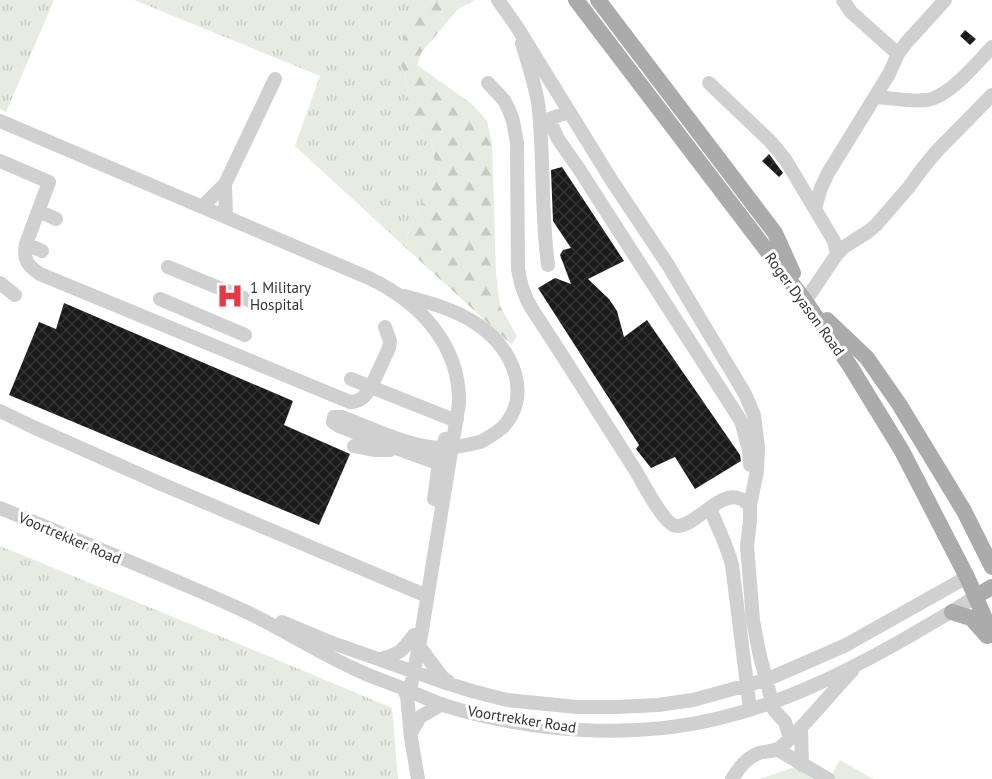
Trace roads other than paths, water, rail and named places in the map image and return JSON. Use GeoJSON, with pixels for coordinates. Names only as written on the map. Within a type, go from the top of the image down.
{"type":"FeatureCollection","features":[{"type":"Feature","properties":{"kind":"main road","name":"Roger Dyason Road"},"geometry":{"type":"LineString","coordinates":[[576,0],[803,298],[850,366],[902,451],[967,577],[992,635]]}},
{"type":"Feature","properties":{"kind":"main road","name":"Roger Dyason Road"},"geometry":{"type":"LineString","coordinates":[[598,0],[775,233],[806,300],[867,358],[899,404],[964,511],[992,565]]}},
{"type":"Feature","properties":{"kind":"main road"},"geometry":{"type":"LineString","coordinates":[[964,511],[992,542]]}},
{"type":"Feature","properties":{"kind":"main road"},"geometry":{"type":"LineString","coordinates":[[967,577],[992,565]]}},
{"type":"Feature","properties":{"kind":"main road"},"geometry":{"type":"LineString","coordinates":[[976,596],[992,587]]}},
{"type":"Feature","properties":{"kind":"main road"},"geometry":{"type":"LineString","coordinates":[[952,612],[971,618],[992,641]]}},
{"type":"Feature","properties":{"kind":"street"},"geometry":{"type":"LineString","coordinates":[[498,0],[668,265],[745,394],[754,415],[758,447],[757,471],[745,502]]}},
{"type":"Feature","properties":{"kind":"street"},"geometry":{"type":"LineString","coordinates":[[843,0],[851,12],[898,54]]}},
{"type":"Feature","properties":{"kind":"street"},"geometry":{"type":"LineString","coordinates":[[815,208],[828,173],[875,97],[898,54],[945,0]]}},
{"type":"Feature","properties":{"kind":"street"},"geometry":{"type":"LineString","coordinates":[[517,27],[544,114],[563,148],[579,169],[741,421],[749,450],[750,468],[745,502],[750,521],[747,546],[759,652],[774,710],[785,722],[790,738]]}},
{"type":"Feature","properties":{"kind":"street"},"geometry":{"type":"LineString","coordinates":[[875,97],[927,100],[939,96],[957,82],[992,47]]}},
{"type":"Feature","properties":{"kind":"street"},"geometry":{"type":"LineString","coordinates":[[203,206],[225,184],[275,79]]}},
{"type":"Feature","properties":{"kind":"street"},"geometry":{"type":"LineString","coordinates":[[709,82],[778,150],[834,241],[837,254]]}},
{"type":"Feature","properties":{"kind":"street"},"geometry":{"type":"LineString","coordinates":[[488,83],[504,100],[509,110],[517,143],[518,269],[525,297],[667,521],[673,525],[682,525],[730,497],[745,502]]}},
{"type":"Feature","properties":{"kind":"street"},"geometry":{"type":"LineString","coordinates":[[806,300],[837,254],[876,225],[936,152],[992,95]]}},
{"type":"Feature","properties":{"kind":"street"},"geometry":{"type":"LineString","coordinates":[[544,114],[569,112]]}},
{"type":"Feature","properties":{"kind":"street"},"geometry":{"type":"LineString","coordinates":[[544,114],[544,222],[549,265]]}},
{"type":"Feature","properties":{"kind":"street"},"geometry":{"type":"LineString","coordinates":[[0,121],[369,278],[399,294],[412,304],[435,330],[455,366],[459,403],[453,419],[444,465],[407,692],[418,779]]}},
{"type":"Feature","properties":{"kind":"street"},"geometry":{"type":"LineString","coordinates":[[0,161],[55,184],[39,211],[26,244],[27,263],[34,270],[92,295],[350,402],[361,400],[371,387],[389,348],[390,341],[386,327]]}},
{"type":"Feature","properties":{"kind":"street"},"geometry":{"type":"LineString","coordinates":[[225,184],[226,216]]}},
{"type":"Feature","properties":{"kind":"street"},"geometry":{"type":"LineString","coordinates":[[39,211],[56,219]]}},
{"type":"Feature","properties":{"kind":"street"},"geometry":{"type":"LineString","coordinates":[[26,244],[42,251]]}},
{"type":"Feature","properties":{"kind":"street"},"geometry":{"type":"LineString","coordinates":[[168,267],[256,303]]}},
{"type":"Feature","properties":{"kind":"street"},"geometry":{"type":"LineString","coordinates":[[0,283],[15,295]]}},
{"type":"Feature","properties":{"kind":"street"},"geometry":{"type":"LineString","coordinates":[[399,294],[442,307],[474,322],[495,339],[512,363],[516,373],[518,385],[515,407],[510,417],[502,427],[480,442],[451,447],[434,447],[405,440],[342,417],[334,417],[332,420],[339,426],[396,449],[444,465]]}},
{"type":"Feature","properties":{"kind":"street"},"geometry":{"type":"LineString","coordinates":[[160,299],[245,335]]}},
{"type":"Feature","properties":{"kind":"street"},"geometry":{"type":"LineString","coordinates":[[351,379],[453,419]]}},
{"type":"Feature","properties":{"kind":"street"},"geometry":{"type":"LineString","coordinates":[[0,411],[149,478],[424,595]]}},
{"type":"Feature","properties":{"kind":"street"},"geometry":{"type":"LineString","coordinates":[[741,421],[754,415]]}},
{"type":"Feature","properties":{"kind":"street"},"geometry":{"type":"LineString","coordinates":[[354,446],[381,451],[396,449]]}},
{"type":"Feature","properties":{"kind":"street","name":"Voortrekker Road"},"geometry":{"type":"LineString","coordinates":[[0,508],[240,609],[355,669],[407,692],[471,712],[562,729],[609,731],[654,729],[719,718],[750,710],[798,693],[859,664],[976,596]]}},
{"type":"Feature","properties":{"kind":"street"},"geometry":{"type":"LineString","coordinates":[[710,508],[728,547],[732,565],[750,710]]}},
{"type":"Feature","properties":{"kind":"street","name":"Voortrekker Road"},"geometry":{"type":"LineString","coordinates":[[240,609],[454,686],[507,700],[597,707],[657,705],[693,700],[766,680],[846,645],[967,577]]}},
{"type":"Feature","properties":{"kind":"street"},"geometry":{"type":"LineString","coordinates":[[381,659],[399,653],[417,640]]}},
{"type":"Feature","properties":{"kind":"street"},"geometry":{"type":"LineString","coordinates":[[417,640],[442,677],[454,686]]}},
{"type":"Feature","properties":{"kind":"street"},"geometry":{"type":"LineString","coordinates":[[732,779],[745,761],[758,754],[778,750],[801,729],[859,664]]}},
{"type":"Feature","properties":{"kind":"street"},"geometry":{"type":"LineString","coordinates":[[411,733],[420,717],[442,704]]}},
{"type":"Feature","properties":{"kind":"street"},"geometry":{"type":"LineString","coordinates":[[801,729],[802,765]]}},
{"type":"Feature","properties":{"kind":"street"},"geometry":{"type":"LineString","coordinates":[[778,750],[828,779]]}},
{"type":"Feature","properties":{"kind":"place","name":"1 Military Hospital"},"geometry":{"type":"Point","coordinates":[230,296]}}]}
